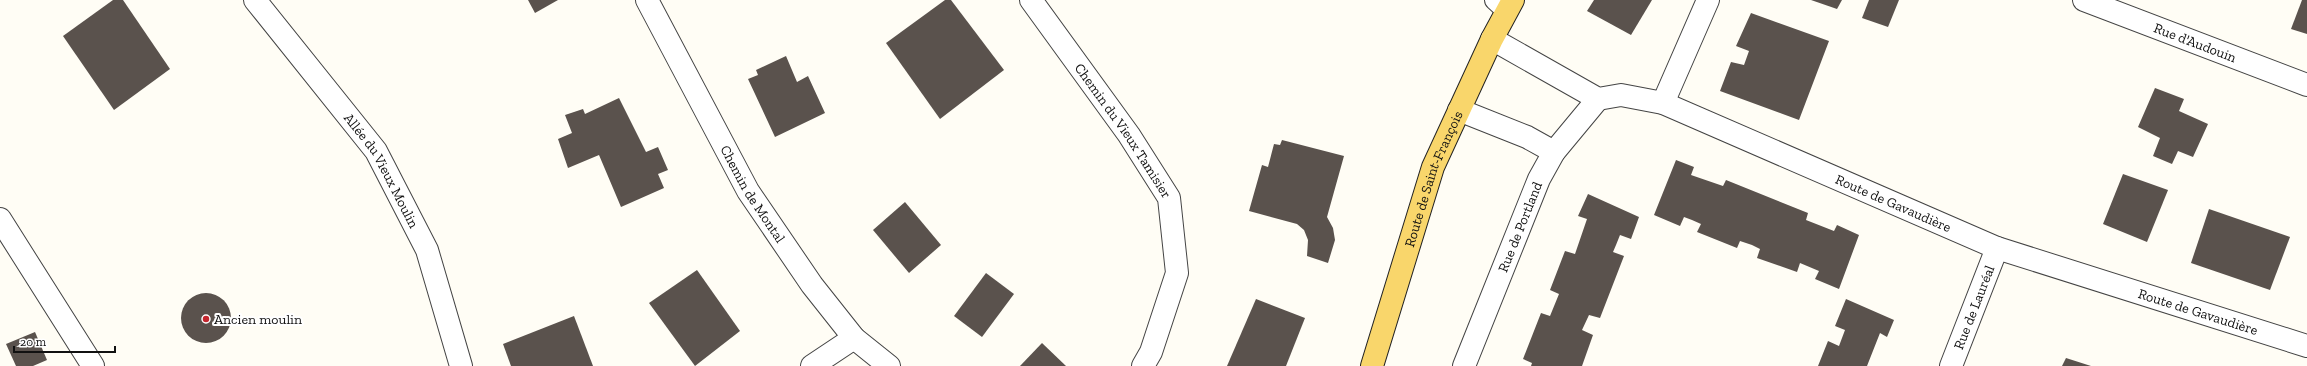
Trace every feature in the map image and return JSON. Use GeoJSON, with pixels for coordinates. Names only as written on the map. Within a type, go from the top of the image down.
{"type":"FeatureCollection","features":[{"type":"Feature","properties":{"kind":"main road","name":"Route de Saint-François"},"geometry":{"type":"LineString","coordinates":[[1372,366],[1433,167],[1492,38],[1505,4]]}},
{"type":"Feature","properties":{"kind":"street","name":"Allée du Vieux Moulin"},"geometry":{"type":"LineString","coordinates":[[255,0],[376,151],[427,250],[461,366]]}},
{"type":"Feature","properties":{"kind":"street","name":"Chemin de Montal"},"geometry":{"type":"LineString","coordinates":[[648,0],[748,191],[812,285],[854,338],[889,366]]}},
{"type":"Feature","properties":{"kind":"street","name":"Chemin du Vieux Tamisier"},"geometry":{"type":"LineString","coordinates":[[1031,0],[1129,135],[1168,198],[1177,273],[1151,352],[1143,366]]}},
{"type":"Feature","properties":{"kind":"street"},"geometry":{"type":"LineString","coordinates":[[1663,103],[1708,0]]}},
{"type":"Feature","properties":{"kind":"street","name":"Rue d'Audouin"},"geometry":{"type":"LineString","coordinates":[[2084,0],[2307,85]]}},
{"type":"Feature","properties":{"kind":"street"},"geometry":{"type":"LineString","coordinates":[[1492,38],[1598,99]]}},
{"type":"Feature","properties":{"kind":"street","name":"Route de Gavaudière"},"geometry":{"type":"LineString","coordinates":[[1598,99],[1621,95],[1663,103],[1996,248],[2307,346]]}},
{"type":"Feature","properties":{"kind":"street","name":"Rue de Portland"},"geometry":{"type":"LineString","coordinates":[[1464,366],[1539,179],[1554,152],[1598,99]]}},
{"type":"Feature","properties":{"kind":"street"},"geometry":{"type":"LineString","coordinates":[[1459,110],[1527,138],[1554,152]]}},
{"type":"Feature","properties":{"kind":"street"},"geometry":{"type":"LineString","coordinates":[[0,219],[93,366]]}},
{"type":"Feature","properties":{"kind":"street","name":"Rue de Lauréal"},"geometry":{"type":"LineString","coordinates":[[1951,366],[1996,248]]}},
{"type":"Feature","properties":{"kind":"street"},"geometry":{"type":"LineString","coordinates":[[812,366],[854,338]]}},
{"type":"Feature","properties":{"kind":"building"},"geometry":{"type":"Polygon","coordinates":[[[113,0],[123,0],[170,69],[114,110],[63,36],[113,0]]]}},
{"type":"Feature","properties":{"kind":"building"},"geometry":{"type":"Polygon","coordinates":[[[528,0],[558,0],[535,13],[528,0]]]}},
{"type":"Feature","properties":{"kind":"building"},"geometry":{"type":"Polygon","coordinates":[[[945,0],[951,0],[1004,70],[940,119],[886,43],[945,0]]]}},
{"type":"Feature","properties":{"kind":"building"},"geometry":{"type":"Polygon","coordinates":[[[1594,0],[1652,0],[1631,35],[1587,11],[1594,0]]]}},
{"type":"Feature","properties":{"kind":"building"},"geometry":{"type":"Polygon","coordinates":[[[1811,0],[1842,0],[1837,9],[1811,0]]]}},
{"type":"Feature","properties":{"kind":"building"},"geometry":{"type":"Polygon","coordinates":[[[1869,0],[1899,0],[1888,27],[1862,18],[1869,0]]]}},
{"type":"Feature","properties":{"kind":"building"},"geometry":{"type":"Polygon","coordinates":[[[2302,0],[2307,0],[2307,34],[2291,29],[2302,0]]]}},
{"type":"Feature","properties":{"kind":"building"},"geometry":{"type":"Polygon","coordinates":[[[1751,13],[1829,41],[1799,120],[1720,91],[1731,62],[1744,65],[1749,51],[1736,46],[1751,13]]]}},
{"type":"Feature","properties":{"kind":"building"},"geometry":{"type":"Polygon","coordinates":[[[786,56],[797,82],[808,76],[825,113],[775,137],[748,79],[758,75],[756,70],[786,56]]]}},
{"type":"Feature","properties":{"kind":"building"},"geometry":{"type":"Polygon","coordinates":[[[2155,88],[2184,99],[2179,111],[2208,124],[2193,157],[2178,151],[2172,164],[2153,156],[2160,138],[2138,127],[2155,88]]]}},
{"type":"Feature","properties":{"kind":"building"},"geometry":{"type":"Polygon","coordinates":[[[619,98],[646,152],[658,147],[668,170],[658,174],[664,188],[621,207],[599,155],[568,168],[558,139],[572,133],[565,115],[583,109],[585,114],[619,98]]]}},
{"type":"Feature","properties":{"kind":"building"},"geometry":{"type":"Polygon","coordinates":[[[1282,140],[1344,156],[1327,217],[1333,228],[1335,240],[1328,263],[1307,256],[1308,240],[1304,230],[1297,224],[1249,211],[1262,165],[1268,167],[1274,144],[1280,145],[1282,140]]]}},
{"type":"Feature","properties":{"kind":"building"},"geometry":{"type":"Polygon","coordinates":[[[1676,160],[1694,167],[1691,175],[1723,186],[1726,180],[1808,213],[1806,220],[1834,231],[1837,225],[1859,235],[1839,289],[1815,279],[1819,271],[1800,263],[1797,272],[1757,258],[1760,249],[1752,245],[1740,241],[1737,248],[1697,232],[1701,224],[1692,220],[1684,217],[1680,226],[1654,215],[1676,160]]]}},
{"type":"Feature","properties":{"kind":"building"},"geometry":{"type":"Polygon","coordinates":[[[2123,174],[2168,190],[2147,242],[2103,224],[2123,174]]]}},
{"type":"Feature","properties":{"kind":"building"},"geometry":{"type":"Polygon","coordinates":[[[1588,194],[1639,217],[1631,239],[1620,235],[1613,252],[1624,256],[1600,318],[1589,315],[1582,330],[1593,335],[1582,366],[1531,366],[1532,363],[1523,359],[1541,313],[1550,316],[1559,294],[1550,290],[1565,251],[1575,254],[1587,219],[1578,216],[1588,194]]]}},
{"type":"Feature","properties":{"kind":"building"},"geometry":{"type":"Polygon","coordinates":[[[905,202],[941,245],[909,273],[873,230],[905,202]]]}},
{"type":"Feature","properties":{"kind":"building"},"geometry":{"type":"Polygon","coordinates":[[[2209,209],[2290,237],[2270,290],[2191,263],[2209,209]]]}},
{"type":"Feature","properties":{"kind":"building"},"geometry":{"type":"Polygon","coordinates":[[[697,270],[740,331],[695,366],[649,303],[697,270]]]}},
{"type":"Feature","properties":{"kind":"building"},"geometry":{"type":"Polygon","coordinates":[[[986,273],[1014,294],[982,337],[954,316],[986,273]]]}},
{"type":"Feature","properties":{"kind":"building","name":"Ancien moulin"},"geometry":{"type":"Polygon","coordinates":[[[206,293],[216,295],[224,300],[229,308],[231,318],[229,328],[224,336],[216,341],[206,343],[196,341],[188,336],[183,328],[181,318],[183,308],[188,300],[196,295],[206,293]]]}},
{"type":"Feature","properties":{"kind":"building"},"geometry":{"type":"Polygon","coordinates":[[[1256,299],[1305,318],[1286,366],[1227,366],[1256,299]]]}},
{"type":"Feature","properties":{"kind":"building"},"geometry":{"type":"Polygon","coordinates":[[[1846,299],[1894,320],[1887,337],[1880,333],[1867,366],[1818,366],[1828,341],[1839,346],[1845,330],[1835,326],[1846,299]]]}},
{"type":"Feature","properties":{"kind":"building"},"geometry":{"type":"Polygon","coordinates":[[[574,316],[593,366],[511,366],[503,344],[574,316]]]}},
{"type":"Feature","properties":{"kind":"building"},"geometry":{"type":"Polygon","coordinates":[[[35,332],[47,360],[33,366],[16,366],[6,344],[35,332]]]}},
{"type":"Feature","properties":{"kind":"building"},"geometry":{"type":"Polygon","coordinates":[[[1042,343],[1066,366],[1020,366],[1042,343]]]}},
{"type":"Feature","properties":{"kind":"building"},"geometry":{"type":"Polygon","coordinates":[[[2066,358],[2091,366],[2062,366],[2066,358]]]}},
{"type":"Feature","properties":{"kind":"place","name":"Ancien moulin"},"geometry":{"type":"Point","coordinates":[206,319]}}]}
